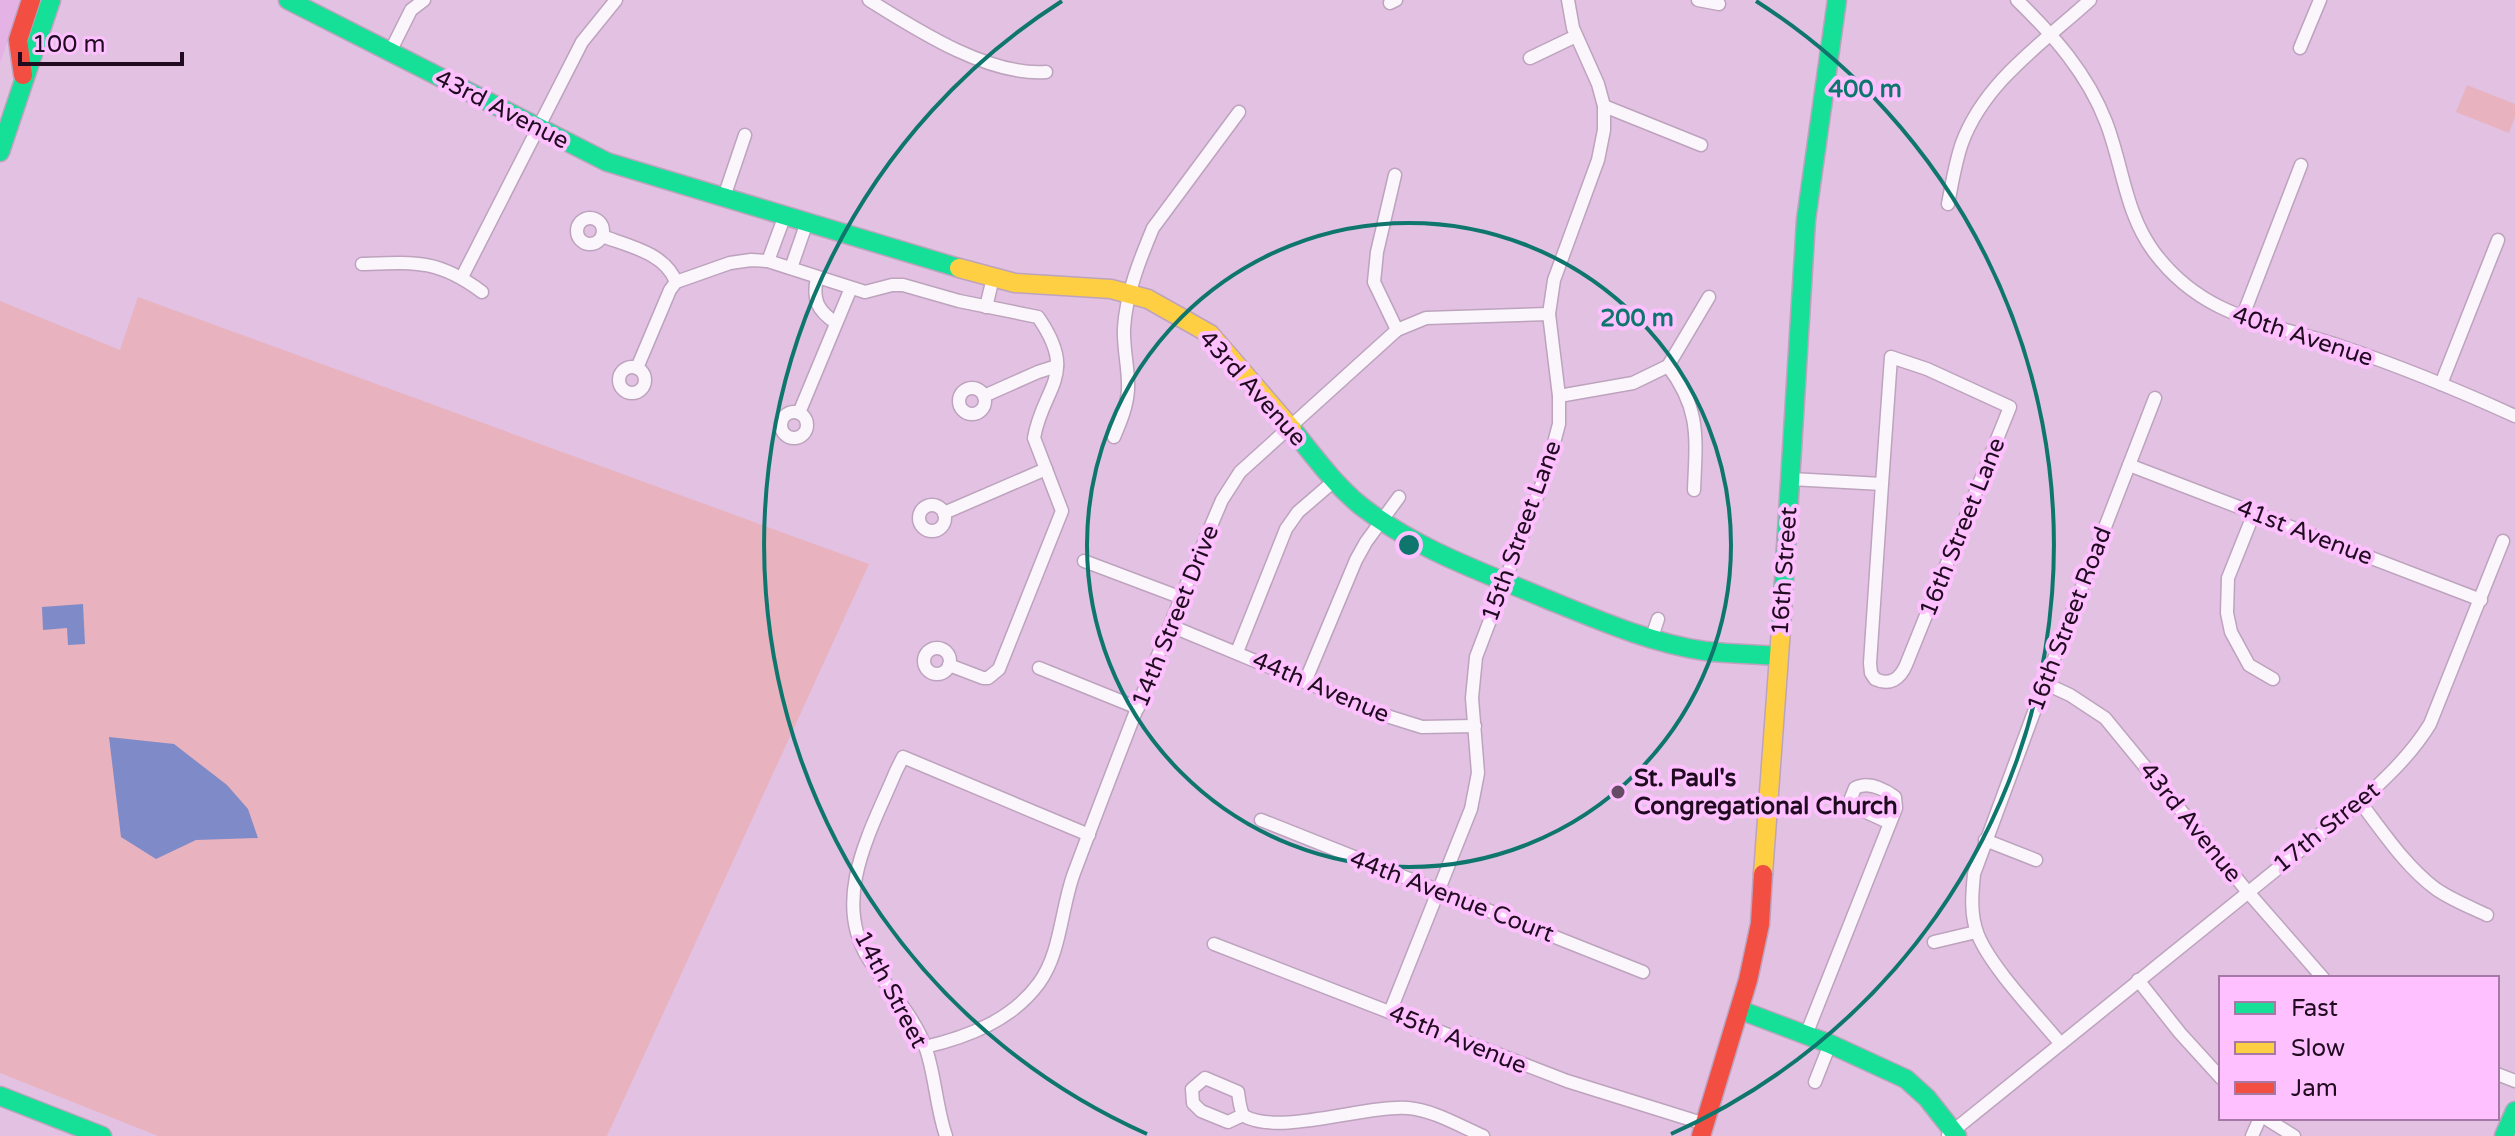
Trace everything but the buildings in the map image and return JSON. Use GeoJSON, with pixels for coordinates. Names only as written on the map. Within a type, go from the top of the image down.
{"type":"FeatureCollection","features":[{"type":"Feature","properties":{"kind":"street"},"geometry":{"type":"LineString","coordinates":[[24,83],[18,40],[31,0]]}},
{"type":"Feature","properties":{"kind":"street"},"geometry":{"type":"LineString","coordinates":[[0,152],[51,0]]}},
{"type":"Feature","properties":{"kind":"street","name":"43rd Avenue"},"geometry":{"type":"LineString","coordinates":[[288,0],[607,162],[993,278],[1015,283],[1111,289],[1164,307],[1210,334],[1334,481],[1381,522],[1438,554],[1614,626],[1655,628],[1705,651],[1778,656]]}},
{"type":"Feature","properties":{"kind":"street"},"geometry":{"type":"LineString","coordinates":[[390,52],[411,10],[424,0]]}},
{"type":"Feature","properties":{"kind":"street"},"geometry":{"type":"LineString","coordinates":[[462,277],[582,42],[616,0]]}},
{"type":"Feature","properties":{"kind":"street"},"geometry":{"type":"LineString","coordinates":[[869,0],[925,33],[969,54],[1016,71],[1046,72]]}},
{"type":"Feature","properties":{"kind":"street","name":"15th Street Lane"},"geometry":{"type":"LineString","coordinates":[[1390,1012],[1471,809],[1477,786],[1472,698],[1476,657],[1554,448],[1559,424],[1559,396],[1549,314],[1554,280],[1598,160],[1604,130],[1604,106],[1598,84],[1576,36],[1568,0]]}},
{"type":"Feature","properties":{"kind":"street"},"geometry":{"type":"LineString","coordinates":[[1698,0],[1719,4]]}},
{"type":"Feature","properties":{"kind":"street","name":"16th Street"},"geometry":{"type":"LineString","coordinates":[[1703,1130],[1740,1010],[1760,924],[1806,220],[1837,0]]}},
{"type":"Feature","properties":{"kind":"street","name":"40th Avenue"},"geometry":{"type":"LineString","coordinates":[[2017,0],[2052,34],[2084,76],[2106,120],[2130,208],[2153,251],[2183,283],[2227,312],[2338,346],[2441,384],[2515,416]]}},
{"type":"Feature","properties":{"kind":"street"},"geometry":{"type":"LineString","coordinates":[[1948,204],[1963,141],[1986,97],[2003,77],[2090,0]]}},
{"type":"Feature","properties":{"kind":"street"},"geometry":{"type":"LineString","coordinates":[[2300,48],[2320,0]]}},
{"type":"Feature","properties":{"kind":"street"},"geometry":{"type":"LineString","coordinates":[[1530,58],[1576,36]]}},
{"type":"Feature","properties":{"kind":"street"},"geometry":{"type":"LineString","coordinates":[[1604,106],[1701,145]]}},
{"type":"Feature","properties":{"kind":"street"},"geometry":{"type":"LineString","coordinates":[[1114,437],[1127,395],[1124,325],[1130,294],[1153,228],[1239,112]]}},
{"type":"Feature","properties":{"kind":"street"},"geometry":{"type":"LineString","coordinates":[[724,197],[745,135]]}},
{"type":"Feature","properties":{"kind":"street"},"geometry":{"type":"LineString","coordinates":[[2242,318],[2301,165]]}},
{"type":"Feature","properties":{"kind":"street"},"geometry":{"type":"LineString","coordinates":[[1395,175],[1377,252],[1374,282],[1397,330]]}},
{"type":"Feature","properties":{"kind":"street"},"geometry":{"type":"LineString","coordinates":[[768,261],[785,215]]}},
{"type":"Feature","properties":{"kind":"street"},"geometry":{"type":"LineString","coordinates":[[791,268],[807,222]]}},
{"type":"Feature","properties":{"kind":"street"},"geometry":{"type":"LineString","coordinates":[[602,236],[658,259],[672,270],[676,282]]}},
{"type":"Feature","properties":{"kind":"street"},"geometry":{"type":"LineString","coordinates":[[2441,384],[2498,240]]}},
{"type":"Feature","properties":{"kind":"street"},"geometry":{"type":"LineString","coordinates":[[637,368],[676,282],[730,263],[751,260],[768,261],[865,292],[903,285],[1038,317],[1055,354],[1057,366],[1055,385],[1034,438],[1062,511],[999,669],[988,678],[983,678],[949,665]]}},
{"type":"Feature","properties":{"kind":"street"},"geometry":{"type":"LineString","coordinates":[[362,264],[428,264],[462,277],[482,292]]}},
{"type":"Feature","properties":{"kind":"street"},"geometry":{"type":"LineString","coordinates":[[817,278],[815,302],[823,314],[836,323]]}},
{"type":"Feature","properties":{"kind":"street"},"geometry":{"type":"LineString","coordinates":[[986,307],[993,278]]}},
{"type":"Feature","properties":{"kind":"street"},"geometry":{"type":"LineString","coordinates":[[1010,310],[1015,283]]}},
{"type":"Feature","properties":{"kind":"street"},"geometry":{"type":"LineString","coordinates":[[799,413],[851,288]]}},
{"type":"Feature","properties":{"kind":"street"},"geometry":{"type":"LineString","coordinates":[[1559,396],[1633,383],[1668,366],[1709,297]]}},
{"type":"Feature","properties":{"kind":"street","name":"14th Street Drive"},"geometry":{"type":"LineString","coordinates":[[925,1047],[983,1028],[1011,1013],[1040,982],[1052,955],[1072,879],[1138,708],[1222,500],[1240,472],[1397,330],[1426,318],[1549,314]]}},
{"type":"Feature","properties":{"kind":"street","name":"16th Street Lane"},"geometry":{"type":"LineString","coordinates":[[1891,357],[1927,369],[2010,407],[1906,665],[1901,676],[1888,682],[1875,679],[1870,663],[1882,484],[1891,357]]}},
{"type":"Feature","properties":{"kind":"street"},"geometry":{"type":"LineString","coordinates":[[984,396],[1057,366]]}},
{"type":"Feature","properties":{"kind":"street"},"geometry":{"type":"LineString","coordinates":[[1668,366],[1682,384],[1694,417],[1694,490]]}},
{"type":"Feature","properties":{"kind":"street","name":"16th Street Road"},"geometry":{"type":"LineString","coordinates":[[2060,1043],[1986,952],[1976,932],[1971,898],[1974,874],[2044,683],[2155,398]]}},
{"type":"Feature","properties":{"kind":"street","name":"41st Avenue"},"geometry":{"type":"LineString","coordinates":[[2129,465],[2481,600]]}},
{"type":"Feature","properties":{"kind":"street"},"geometry":{"type":"LineString","coordinates":[[944,513],[1046,469]]}},
{"type":"Feature","properties":{"kind":"street"},"geometry":{"type":"LineString","coordinates":[[1791,479],[1882,484]]}},
{"type":"Feature","properties":{"kind":"street"},"geometry":{"type":"LineString","coordinates":[[1237,652],[1286,529],[1298,512],[1334,481]]}},
{"type":"Feature","properties":{"kind":"street"},"geometry":{"type":"LineString","coordinates":[[1305,682],[1356,560],[1399,497]]}},
{"type":"Feature","properties":{"kind":"street"},"geometry":{"type":"LineString","coordinates":[[2254,513],[2228,578],[2227,613],[2231,632],[2249,665],[2273,679]]}},
{"type":"Feature","properties":{"kind":"street","name":"17th Street"},"geometry":{"type":"LineString","coordinates":[[1952,1134],[2391,774],[2424,734],[2503,541]]}},
{"type":"Feature","properties":{"kind":"street"},"geometry":{"type":"LineString","coordinates":[[1084,561],[1182,598]]}},
{"type":"Feature","properties":{"kind":"street","name":"44th Avenue"},"geometry":{"type":"LineString","coordinates":[[1171,626],[1390,717],[1422,727],[1475,726]]}},
{"type":"Feature","properties":{"kind":"street"},"geometry":{"type":"LineString","coordinates":[[1039,668],[1138,708]]}},
{"type":"Feature","properties":{"kind":"street","name":"43rd Avenue"},"geometry":{"type":"LineString","coordinates":[[2044,683],[2070,695],[2105,718],[2321,976]]}},
{"type":"Feature","properties":{"kind":"street","name":"14th Street"},"geometry":{"type":"LineString","coordinates":[[946,1136],[925,1047],[904,1007],[868,957],[856,932],[852,906],[854,879],[896,771],[903,757],[1089,835]]}},
{"type":"Feature","properties":{"kind":"street"},"geometry":{"type":"LineString","coordinates":[[1806,1035],[1890,823],[1897,802],[1891,794],[1864,784],[1853,792],[1851,798],[1855,807],[1890,823]]}},
{"type":"Feature","properties":{"kind":"street"},"geometry":{"type":"LineString","coordinates":[[1869,814],[1880,789]]}},
{"type":"Feature","properties":{"kind":"street"},"geometry":{"type":"LineString","coordinates":[[2360,802],[2398,850],[2434,887],[2487,915]]}},
{"type":"Feature","properties":{"kind":"street","name":"44th Avenue Court"},"geometry":{"type":"LineString","coordinates":[[1261,820],[1643,972]]}},
{"type":"Feature","properties":{"kind":"street"},"geometry":{"type":"LineString","coordinates":[[1985,840],[2036,860]]}},
{"type":"Feature","properties":{"kind":"street"},"geometry":{"type":"LineString","coordinates":[[1934,942],[1976,932]]}},
{"type":"Feature","properties":{"kind":"street","name":"45th Avenue"},"geometry":{"type":"LineString","coordinates":[[1214,944],[1567,1081],[1703,1130]]}},
{"type":"Feature","properties":{"kind":"street"},"geometry":{"type":"LineString","coordinates":[[2138,980],[2219,1076]]}},
{"type":"Feature","properties":{"kind":"street"},"geometry":{"type":"LineString","coordinates":[[1740,1010],[1830,1044],[1906,1079],[1927,1098],[1952,1134]]}},
{"type":"Feature","properties":{"kind":"street"},"geometry":{"type":"LineString","coordinates":[[1815,1082],[1830,1044]]}},
{"type":"Feature","properties":{"kind":"street"},"geometry":{"type":"LineString","coordinates":[[0,1096],[102,1136]]}},
{"type":"Feature","properties":{"kind":"street"},"geometry":{"type":"LineString","coordinates":[[1316,1133],[1388,1109],[1410,1108],[1483,1136]]}},
{"type":"Feature","properties":{"kind":"street"},"geometry":{"type":"LineString","coordinates":[[2504,1136],[2515,1111]]}},
{"type":"Feature","properties":{"kind":"street"},"geometry":{"type":"LineString","coordinates":[[1243,1115],[1258,1128],[1300,1136]]}},
{"type":"Feature","properties":{"kind":"street"},"geometry":{"type":"LineString","coordinates":[[2266,1120],[2294,1136]]}},
{"type":"Feature","properties":{"kind":"shaded area"},"geometry":{"type":"Polygon","coordinates":[[[0,0],[22,0],[0,63],[0,0]]]}},
{"type":"Feature","properties":{"kind":"shaded area"},"geometry":{"type":"Polygon","coordinates":[[[2467,85],[2515,104],[2515,117],[2509,133],[2456,112],[2467,85]]]}},
{"type":"Feature","properties":{"kind":"shaded area"},"geometry":{"type":"Polygon","coordinates":[[[138,297],[869,564],[607,1136],[158,1136],[0,1073],[0,301],[120,350],[138,297]]]}},
{"type":"Feature","properties":{"kind":"water"},"geometry":{"type":"Polygon","coordinates":[[[83,604],[85,644],[68,645],[67,628],[43,630],[42,607],[83,604]]]}},
{"type":"Feature","properties":{"kind":"water"},"geometry":{"type":"Polygon","coordinates":[[[109,737],[174,744],[227,785],[248,809],[258,838],[196,840],[156,859],[121,837],[109,737]]]}},
{"type":"Feature","properties":{"kind":"traffic: fast"},"geometry":{"type":"LineString","coordinates":[[0,152],[51,0]]}},
{"type":"Feature","properties":{"kind":"traffic: fast"},"geometry":{"type":"LineString","coordinates":[[288,0],[607,162],[959,268]]}},
{"type":"Feature","properties":{"kind":"traffic: fast"},"geometry":{"type":"LineString","coordinates":[[1781,629],[1806,220],[1837,0]]}},
{"type":"Feature","properties":{"kind":"traffic: fast"},"geometry":{"type":"LineString","coordinates":[[1292,429],[1333,479],[1361,506],[1404,535],[1449,558],[1644,636],[1705,651],[1778,656]]}},
{"type":"Feature","properties":{"kind":"traffic: fast"},"geometry":{"type":"LineString","coordinates":[[1740,1010],[1830,1044],[1906,1079],[1927,1098],[1957,1136]]}},
{"type":"Feature","properties":{"kind":"traffic: fast"},"geometry":{"type":"LineString","coordinates":[[0,1096],[102,1136]]}},
{"type":"Feature","properties":{"kind":"traffic: fast"},"geometry":{"type":"LineString","coordinates":[[2504,1136],[2515,1111]]}},
{"type":"Feature","properties":{"kind":"traffic: slow"},"geometry":{"type":"LineString","coordinates":[[959,268],[1015,283],[1111,289],[1148,299],[1210,334],[1292,429]]}},
{"type":"Feature","properties":{"kind":"traffic: slow"},"geometry":{"type":"LineString","coordinates":[[1763,874],[1781,629]]}},
{"type":"Feature","properties":{"kind":"traffic: jam"},"geometry":{"type":"LineString","coordinates":[[23,75],[18,40],[31,0]]}},
{"type":"Feature","properties":{"kind":"traffic: jam"},"geometry":{"type":"LineString","coordinates":[[1701,1136],[1748,980],[1760,924],[1763,874]]}},
{"type":"Feature","properties":{"kind":"place","name":"St. Paul's Congregational Church"},"geometry":{"type":"Point","coordinates":[1618,792]}}]}
